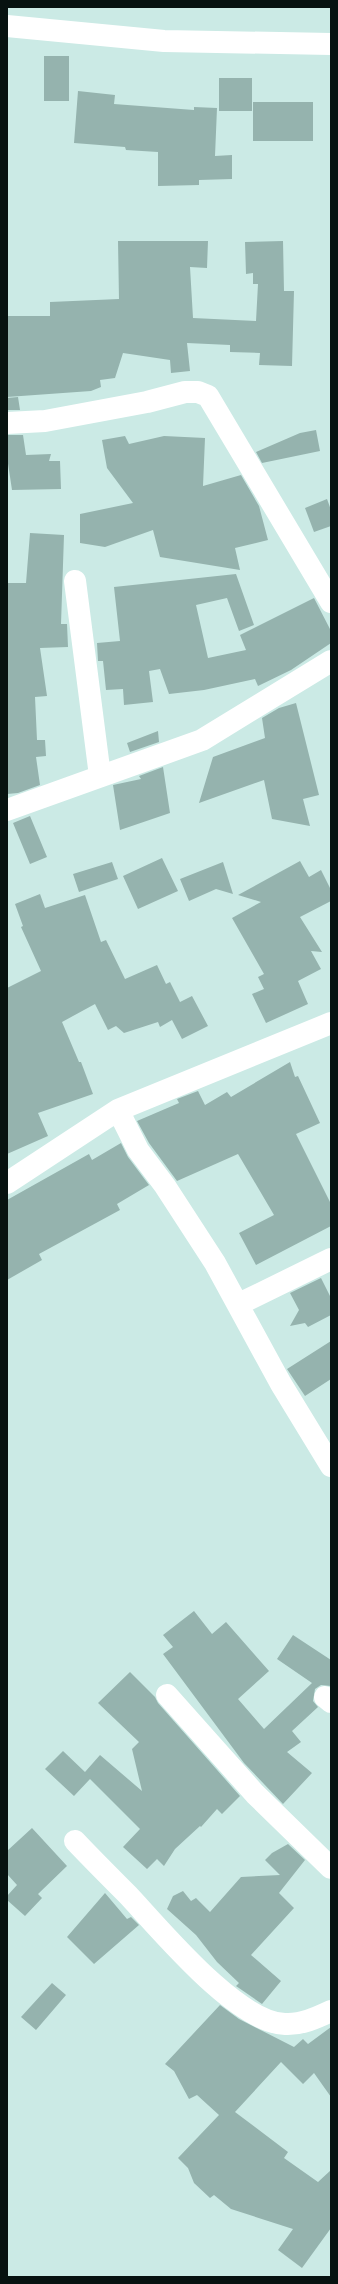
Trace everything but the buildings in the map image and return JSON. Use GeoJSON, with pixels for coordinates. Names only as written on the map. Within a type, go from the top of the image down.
{"type":"FeatureCollection","features":[{"type":"Feature","properties":{"kind":"street"},"geometry":{"type":"LineString","coordinates":[[7,26],[164,41],[331,44]]}},
{"type":"Feature","properties":{"kind":"street"},"geometry":{"type":"LineString","coordinates":[[7,423],[45,421],[147,402],[185,392],[198,392],[208,396],[331,602]]}},
{"type":"Feature","properties":{"kind":"street"},"geometry":{"type":"LineString","coordinates":[[74,581],[100,776]]}},
{"type":"Feature","properties":{"kind":"street"},"geometry":{"type":"LineString","coordinates":[[7,810],[202,740],[331,661]]}},
{"type":"Feature","properties":{"kind":"street"},"geometry":{"type":"LineString","coordinates":[[7,1183],[118,1110],[331,1023]]}},
{"type":"Feature","properties":{"kind":"street"},"geometry":{"type":"LineString","coordinates":[[118,1110],[138,1150],[173,1199],[215,1263],[239,1304],[281,1384],[331,1466]]}},
{"type":"Feature","properties":{"kind":"street"},"geometry":{"type":"LineString","coordinates":[[239,1304],[331,1259]]}},
{"type":"Feature","properties":{"kind":"street"},"geometry":{"type":"LineString","coordinates":[[167,1695],[255,1794],[331,1868]]}},
{"type":"Feature","properties":{"kind":"street"},"geometry":{"type":"LineString","coordinates":[[74,1841],[192,1965],[240,2003],[265,2019],[284,2024],[312,2020],[331,2011]]}}]}
